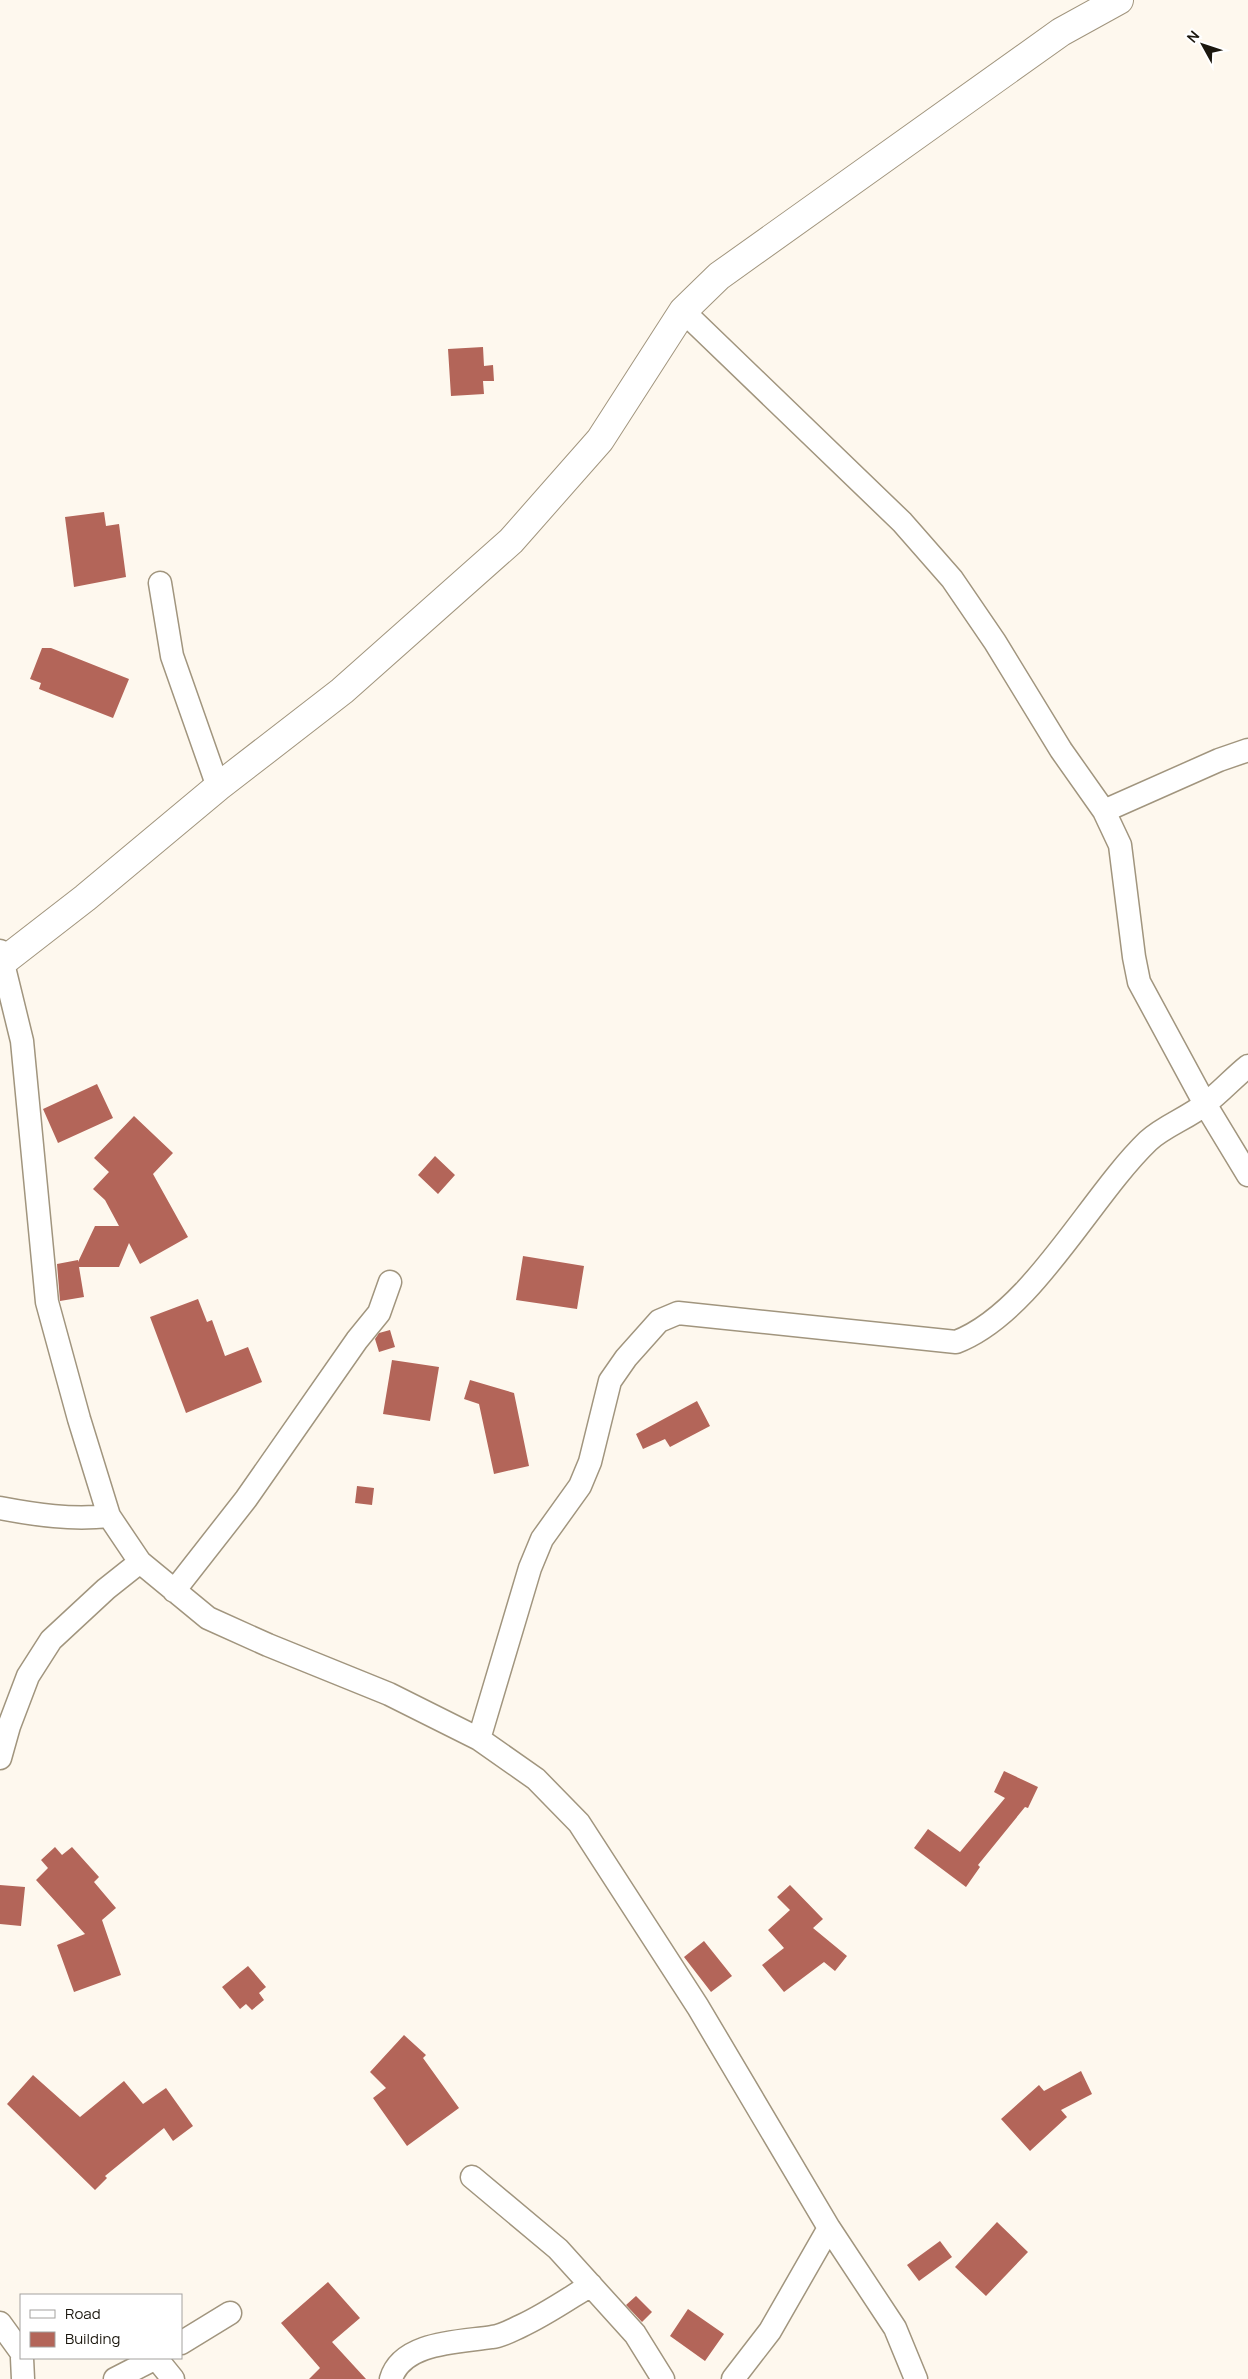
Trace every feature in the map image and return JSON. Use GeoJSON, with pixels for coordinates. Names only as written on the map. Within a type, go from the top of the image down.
{"type":"FeatureCollection","features":[{"type":"Feature","properties":{"kind":"street"},"geometry":{"type":"LineString","coordinates":[[916,2379],[895,2328],[829,2228],[698,2007],[579,1823],[536,1779],[479,1739],[389,1694],[268,1645],[208,1618],[140,1562],[109,1516],[79,1419],[48,1302],[22,1041],[1,959],[85,898],[218,787],[342,691],[511,541],[600,440],[683,311],[719,276],[893,150],[1061,32],[1119,0]]}},
{"type":"Feature","properties":{"kind":"street"},"geometry":{"type":"LineString","coordinates":[[683,311],[902,522],[952,580],[995,642],[1061,750],[1104,812],[1120,845],[1134,957],[1139,982],[1205,1104],[1248,1175]]}},
{"type":"Feature","properties":{"kind":"street"},"geometry":{"type":"LineString","coordinates":[[160,583],[172,656],[218,787]]}},
{"type":"Feature","properties":{"kind":"street"},"geometry":{"type":"LineString","coordinates":[[1104,812],[1219,760],[1248,750]]}},
{"type":"Feature","properties":{"kind":"street"},"geometry":{"type":"LineString","coordinates":[[479,1739],[530,1568],[542,1539],[580,1486],[590,1462],[610,1381],[626,1358],[659,1321],[678,1313],[956,1342],[976,1335],[1010,1306],[1049,1263],[1105,1189],[1150,1140],[1205,1104],[1248,1066]]}},
{"type":"Feature","properties":{"kind":"street"},"geometry":{"type":"LineString","coordinates":[[174,1591],[246,1499],[379,1313],[390,1282]]}},
{"type":"Feature","properties":{"kind":"street"},"geometry":{"type":"LineString","coordinates":[[0,1508],[45,1517],[85,1519],[109,1516]]}},
{"type":"Feature","properties":{"kind":"street"},"geometry":{"type":"LineString","coordinates":[[0,1758],[8,1726],[28,1676],[51,1640],[106,1589],[140,1562]]}},
{"type":"Feature","properties":{"kind":"street"},"geometry":{"type":"LineString","coordinates":[[472,2176],[558,2249],[635,2334],[663,2379]]}},
{"type":"Feature","properties":{"kind":"street"},"geometry":{"type":"LineString","coordinates":[[733,2379],[770,2331],[829,2228]]}},
{"type":"Feature","properties":{"kind":"street"},"geometry":{"type":"LineString","coordinates":[[391,2379],[404,2361],[422,2348],[462,2340],[494,2337],[522,2326],[591,2285]]}},
{"type":"Feature","properties":{"kind":"street"},"geometry":{"type":"LineString","coordinates":[[182,2341],[230,2313]]}},
{"type":"Feature","properties":{"kind":"street"},"geometry":{"type":"LineString","coordinates":[[0,2322],[20,2351]]}},
{"type":"Feature","properties":{"kind":"street"},"geometry":{"type":"LineString","coordinates":[[22,2359],[23,2379]]}},
{"type":"Feature","properties":{"kind":"street"},"geometry":{"type":"LineString","coordinates":[[116,2379],[154,2359]]}},
{"type":"Feature","properties":{"kind":"street"},"geometry":{"type":"LineString","coordinates":[[157,2359],[173,2379]]}},
{"type":"Feature","properties":{"kind":"building"},"geometry":{"type":"Polygon","coordinates":[[[483,347],[484,366],[493,365],[494,381],[483,381],[484,394],[451,396],[448,349],[483,347]]]}},
{"type":"Feature","properties":{"kind":"building"},"geometry":{"type":"Polygon","coordinates":[[[104,512],[106,526],[119,524],[126,577],[74,587],[65,517],[104,512]]]}},
{"type":"Feature","properties":{"kind":"building"},"geometry":{"type":"Polygon","coordinates":[[[42,648],[51,648],[129,679],[113,718],[39,689],[41,683],[30,679],[42,648]]]}},
{"type":"Feature","properties":{"kind":"building"},"geometry":{"type":"Polygon","coordinates":[[[97,1084],[113,1118],[58,1143],[43,1109],[97,1084]]]}},
{"type":"Feature","properties":{"kind":"building"},"geometry":{"type":"Polygon","coordinates":[[[134,1116],[173,1153],[153,1174],[188,1237],[140,1264],[129,1243],[119,1267],[79,1267],[84,1297],[60,1301],[57,1264],[78,1260],[78,1262],[95,1226],[119,1226],[105,1200],[93,1189],[109,1172],[94,1158],[134,1116]]]}},
{"type":"Feature","properties":{"kind":"building"},"geometry":{"type":"Polygon","coordinates":[[[435,1156],[455,1175],[438,1194],[418,1175],[435,1156]]]}},
{"type":"Feature","properties":{"kind":"building"},"geometry":{"type":"Polygon","coordinates":[[[523,1256],[584,1266],[577,1309],[516,1300],[523,1256]]]}},
{"type":"Feature","properties":{"kind":"building"},"geometry":{"type":"Polygon","coordinates":[[[198,1299],[207,1322],[212,1320],[225,1356],[248,1347],[262,1382],[186,1413],[150,1317],[198,1299]]]}},
{"type":"Feature","properties":{"kind":"building"},"geometry":{"type":"Polygon","coordinates":[[[390,1330],[395,1347],[379,1352],[375,1339],[379,1333],[390,1330]]]}},
{"type":"Feature","properties":{"kind":"building"},"geometry":{"type":"Polygon","coordinates":[[[392,1360],[439,1367],[430,1421],[383,1414],[392,1360]]]}},
{"type":"Feature","properties":{"kind":"building"},"geometry":{"type":"Polygon","coordinates":[[[470,1380],[514,1393],[529,1466],[494,1474],[479,1404],[464,1399],[470,1380]]]}},
{"type":"Feature","properties":{"kind":"building"},"geometry":{"type":"Polygon","coordinates":[[[697,1401],[710,1426],[670,1447],[665,1439],[643,1449],[636,1434],[697,1401]]]}},
{"type":"Feature","properties":{"kind":"building"},"geometry":{"type":"Polygon","coordinates":[[[357,1486],[374,1488],[372,1505],[355,1503],[357,1486]]]}},
{"type":"Feature","properties":{"kind":"building"},"geometry":{"type":"Polygon","coordinates":[[[1004,1771],[1038,1787],[1028,1808],[1025,1807],[978,1865],[980,1867],[966,1887],[914,1848],[928,1829],[960,1852],[1005,1798],[994,1792],[1004,1771]]]}},
{"type":"Feature","properties":{"kind":"building"},"geometry":{"type":"Polygon","coordinates":[[[55,1847],[62,1855],[72,1847],[99,1877],[94,1882],[116,1908],[102,1920],[121,1975],[74,1992],[57,1945],[85,1934],[36,1880],[48,1868],[41,1860],[55,1847]]]}},
{"type":"Feature","properties":{"kind":"building"},"geometry":{"type":"Polygon","coordinates":[[[0,1885],[25,1887],[21,1926],[0,1924],[0,1885]]]}},
{"type":"Feature","properties":{"kind":"building"},"geometry":{"type":"Polygon","coordinates":[[[790,1885],[823,1919],[813,1928],[847,1956],[835,1971],[824,1962],[784,1992],[762,1965],[784,1948],[768,1930],[790,1910],[777,1897],[790,1885]]]}},
{"type":"Feature","properties":{"kind":"building"},"geometry":{"type":"Polygon","coordinates":[[[704,1941],[732,1976],[711,1992],[684,1957],[704,1941]]]}},
{"type":"Feature","properties":{"kind":"building"},"geometry":{"type":"Polygon","coordinates":[[[248,1966],[266,1987],[259,1993],[264,2000],[252,2010],[246,2004],[240,2009],[222,1987],[248,1966]]]}},
{"type":"Feature","properties":{"kind":"building"},"geometry":{"type":"Polygon","coordinates":[[[404,2035],[426,2055],[423,2058],[459,2108],[407,2146],[373,2098],[386,2088],[370,2072],[404,2035]]]}},
{"type":"Feature","properties":{"kind":"building"},"geometry":{"type":"Polygon","coordinates":[[[1081,2071],[1092,2094],[1061,2110],[1067,2117],[1030,2151],[1001,2119],[1039,2085],[1044,2091],[1081,2071]]]}},
{"type":"Feature","properties":{"kind":"building"},"geometry":{"type":"Polygon","coordinates":[[[33,2075],[80,2117],[124,2081],[143,2104],[166,2088],[193,2126],[173,2141],[164,2128],[105,2176],[107,2178],[95,2190],[7,2104],[33,2075]]]}},
{"type":"Feature","properties":{"kind":"building"},"geometry":{"type":"Polygon","coordinates":[[[997,2222],[1028,2252],[986,2296],[955,2267],[997,2222]]]}},
{"type":"Feature","properties":{"kind":"building"},"geometry":{"type":"Polygon","coordinates":[[[940,2241],[952,2257],[919,2281],[907,2265],[940,2241]]]}},
{"type":"Feature","properties":{"kind":"building"},"geometry":{"type":"Polygon","coordinates":[[[328,2282],[360,2318],[332,2342],[366,2379],[309,2379],[320,2368],[281,2323],[328,2282]]]}},
{"type":"Feature","properties":{"kind":"building"},"geometry":{"type":"Polygon","coordinates":[[[636,2296],[652,2312],[642,2322],[626,2305],[636,2296]]]}},
{"type":"Feature","properties":{"kind":"building"},"geometry":{"type":"Polygon","coordinates":[[[688,2309],[724,2334],[705,2361],[670,2336],[688,2309]]]}}]}
